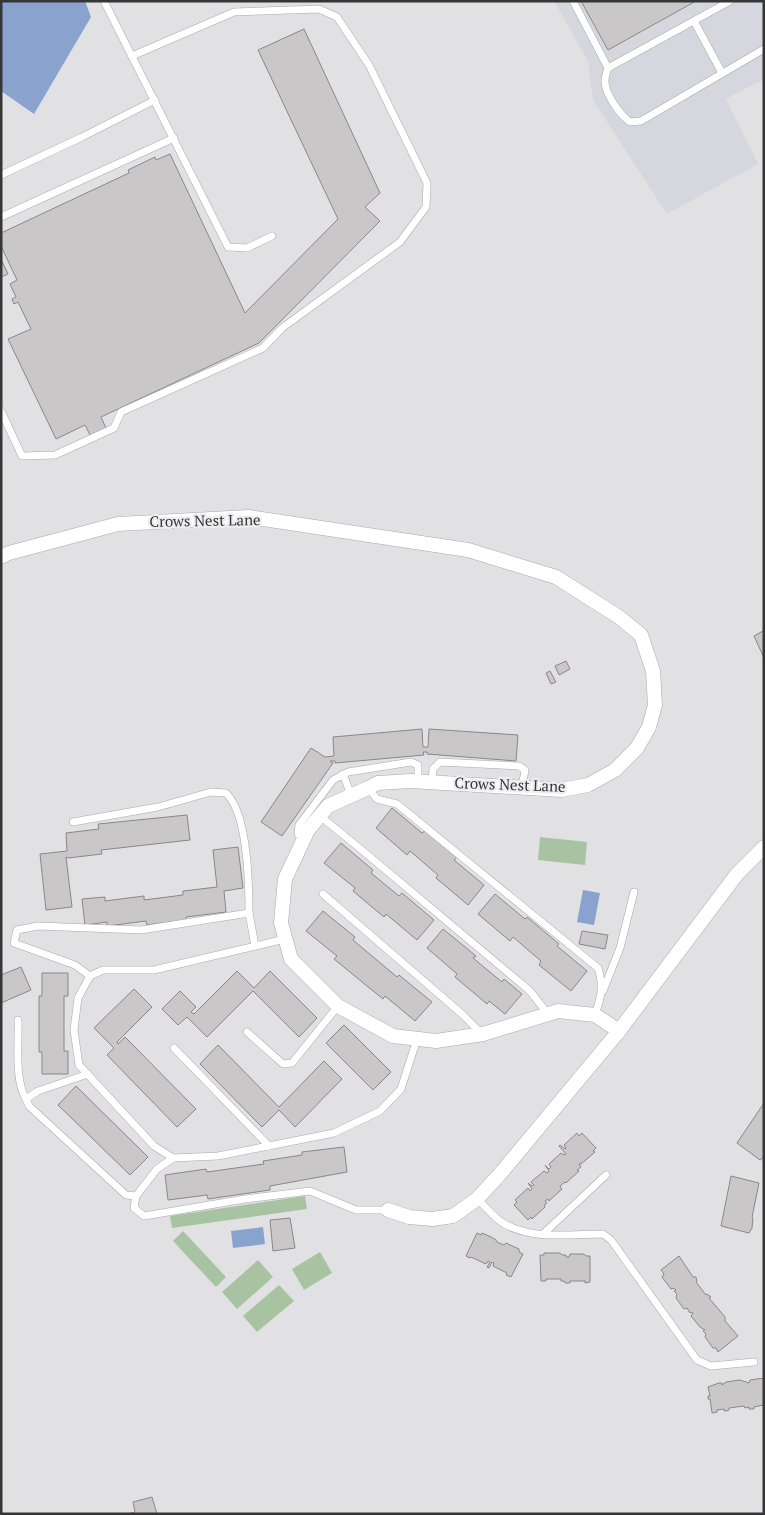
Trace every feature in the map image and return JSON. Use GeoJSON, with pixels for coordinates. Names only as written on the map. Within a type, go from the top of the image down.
{"type":"FeatureCollection","features":[{"type":"Feature","properties":{"kind":"street","name":"Crows Nest Lane"},"geometry":{"type":"LineString","coordinates":[[1,557],[9,553],[118,524],[249,517],[468,550],[556,577],[619,617],[641,635],[653,671],[655,705],[649,727],[637,748],[615,770],[588,785],[561,790],[418,782],[378,783],[351,795],[328,806],[308,830],[285,879],[280,922],[291,959],[338,1006],[393,1036],[436,1041],[483,1034],[558,1011],[595,1015],[619,1031]]}},
{"type":"Feature","properties":{"kind":"street"},"geometry":{"type":"LineString","coordinates":[[388,1210],[409,1217],[432,1219],[452,1216],[477,1199],[619,1031],[737,874],[764,847]]}},
{"type":"Feature","properties":{"kind":"lane"},"geometry":{"type":"LineString","coordinates":[[104,1],[228,248],[247,248],[272,236]]}},
{"type":"Feature","properties":{"kind":"lane"},"geometry":{"type":"LineString","coordinates":[[573,1],[608,68],[605,79],[606,89],[621,116],[630,122],[641,121],[764,49]]}},
{"type":"Feature","properties":{"kind":"lane"},"geometry":{"type":"LineString","coordinates":[[608,68],[730,1]]}},
{"type":"Feature","properties":{"kind":"lane"},"geometry":{"type":"LineString","coordinates":[[1,411],[22,456],[56,455],[114,428],[121,412],[263,348],[282,328],[400,242],[426,207],[427,183],[369,65],[337,17],[319,9],[234,12],[132,56]]}},
{"type":"Feature","properties":{"kind":"lane"},"geometry":{"type":"LineString","coordinates":[[694,21],[722,73]]}},
{"type":"Feature","properties":{"kind":"lane"},"geometry":{"type":"LineString","coordinates":[[1,175],[155,100]]}},
{"type":"Feature","properties":{"kind":"lane"},"geometry":{"type":"LineString","coordinates":[[1,217],[174,138]]}},
{"type":"Feature","properties":{"kind":"lane"},"geometry":{"type":"LineString","coordinates":[[304,839],[298,834],[299,825],[332,780],[343,774],[411,762],[418,765],[418,782]]}},
{"type":"Feature","properties":{"kind":"lane"},"geometry":{"type":"LineString","coordinates":[[432,782],[433,769],[440,762],[519,766],[525,770],[522,787]]}},
{"type":"Feature","properties":{"kind":"lane"},"geometry":{"type":"LineString","coordinates":[[343,774],[351,795]]}},
{"type":"Feature","properties":{"kind":"lane"},"geometry":{"type":"LineString","coordinates":[[368,788],[377,799],[397,804],[598,968],[602,993]]}},
{"type":"Feature","properties":{"kind":"lane"},"geometry":{"type":"LineString","coordinates":[[74,822],[158,807],[211,792],[226,793],[230,797],[245,840],[248,913],[254,946]]}},
{"type":"Feature","properties":{"kind":"lane"},"geometry":{"type":"LineString","coordinates":[[320,816],[530,991],[548,1014]]}},
{"type":"Feature","properties":{"kind":"lane"},"geometry":{"type":"LineString","coordinates":[[595,1015],[620,948],[634,892]]}},
{"type":"Feature","properties":{"kind":"lane"},"geometry":{"type":"LineString","coordinates":[[322,894],[483,1034]]}},
{"type":"Feature","properties":{"kind":"lane"},"geometry":{"type":"LineString","coordinates":[[90,976],[75,965],[14,943],[17,930],[38,926],[141,930],[248,913]]}},
{"type":"Feature","properties":{"kind":"lane"},"geometry":{"type":"LineString","coordinates":[[173,1158],[154,1146],[79,1065],[74,1030],[78,998],[90,976],[103,970],[154,970],[285,938]]}},
{"type":"Feature","properties":{"kind":"lane"},"geometry":{"type":"LineString","coordinates":[[247,1032],[282,1064],[292,1063],[338,1006]]}},
{"type":"Feature","properties":{"kind":"lane"},"geometry":{"type":"LineString","coordinates":[[18,1020],[19,1074],[22,1092],[29,1106],[126,1195],[136,1196]]}},
{"type":"Feature","properties":{"kind":"lane"},"geometry":{"type":"LineString","coordinates":[[388,1210],[356,1210],[310,1191],[245,1199],[144,1216],[134,1208],[136,1196],[157,1169],[173,1158],[218,1156],[334,1133],[380,1111],[401,1089],[417,1039]]}},
{"type":"Feature","properties":{"kind":"lane"},"geometry":{"type":"LineString","coordinates":[[174,1048],[269,1146]]}},
{"type":"Feature","properties":{"kind":"lane"},"geometry":{"type":"LineString","coordinates":[[26,1099],[38,1091],[88,1074]]}},
{"type":"Feature","properties":{"kind":"lane"},"geometry":{"type":"LineString","coordinates":[[543,1234],[606,1175]]}},
{"type":"Feature","properties":{"kind":"lane"},"geometry":{"type":"LineString","coordinates":[[477,1199],[498,1220],[514,1229],[531,1234],[603,1234],[611,1240],[697,1360],[711,1366],[754,1362]]}},
{"type":"Feature","properties":{"kind":"shaded area"},"geometry":{"type":"Polygon","coordinates":[[[554,1],[764,1],[764,79],[726,99],[758,164],[667,214],[593,100],[588,61],[554,1]]]}},
{"type":"Feature","properties":{"kind":"green space"},"geometry":{"type":"Polygon","coordinates":[[[540,837],[587,842],[585,865],[538,860],[540,837]]]}},
{"type":"Feature","properties":{"kind":"green space"},"geometry":{"type":"Polygon","coordinates":[[[305,1196],[307,1209],[172,1228],[170,1216],[305,1196]]]}},
{"type":"Feature","properties":{"kind":"green space"},"geometry":{"type":"Polygon","coordinates":[[[183,1231],[226,1277],[216,1287],[173,1241],[183,1231]]]}},
{"type":"Feature","properties":{"kind":"green space"},"geometry":{"type":"Polygon","coordinates":[[[320,1252],[332,1273],[304,1290],[292,1269],[320,1252]]]}},
{"type":"Feature","properties":{"kind":"green space"},"geometry":{"type":"Polygon","coordinates":[[[258,1260],[273,1277],[237,1309],[222,1292],[258,1260]]]}},
{"type":"Feature","properties":{"kind":"green space"},"geometry":{"type":"Polygon","coordinates":[[[279,1285],[294,1301],[257,1332],[243,1316],[279,1285]]]}},
{"type":"Feature","properties":{"kind":"water"},"geometry":{"type":"Polygon","coordinates":[[[1,1],[85,1],[91,17],[34,114],[1,91],[1,1]]]}},
{"type":"Feature","properties":{"kind":"water"},"geometry":{"type":"Polygon","coordinates":[[[583,890],[600,893],[594,925],[577,922],[583,890]]]}},
{"type":"Feature","properties":{"kind":"water"},"geometry":{"type":"Polygon","coordinates":[[[263,1227],[265,1244],[233,1248],[231,1231],[263,1227]]]}},
{"type":"Feature","properties":{"kind":"building"},"geometry":{"type":"Polygon","coordinates":[[[581,1],[696,1],[608,50],[581,1]]]}},
{"type":"Feature","properties":{"kind":"building"},"geometry":{"type":"Polygon","coordinates":[[[304,29],[380,193],[365,207],[380,221],[259,343],[101,417],[106,428],[90,435],[85,425],[56,439],[8,339],[31,329],[18,302],[14,304],[12,299],[16,297],[10,284],[17,280],[1,246],[1,233],[129,173],[128,170],[155,157],[156,160],[170,154],[245,313],[338,219],[258,50],[304,29]]]}},
{"type":"Feature","properties":{"kind":"building"},"geometry":{"type":"Polygon","coordinates":[[[1,259],[8,274],[1,277],[1,259]]]}},
{"type":"Feature","properties":{"kind":"building"},"geometry":{"type":"Polygon","coordinates":[[[764,632],[764,658],[754,636],[764,632]]]}},
{"type":"Feature","properties":{"kind":"building"},"geometry":{"type":"Polygon","coordinates":[[[566,661],[570,669],[559,675],[555,666],[566,661]]]}},
{"type":"Feature","properties":{"kind":"building"},"geometry":{"type":"Polygon","coordinates":[[[550,671],[556,682],[551,684],[546,673],[550,671]]]}},
{"type":"Feature","properties":{"kind":"building"},"geometry":{"type":"Polygon","coordinates":[[[422,729],[423,747],[428,747],[429,729],[518,735],[516,761],[427,754],[427,752],[423,752],[424,755],[335,763],[335,761],[330,761],[333,763],[282,836],[261,822],[311,748],[325,757],[334,756],[333,737],[422,729]]]}},
{"type":"Feature","properties":{"kind":"building"},"geometry":{"type":"Polygon","coordinates":[[[392,808],[422,833],[425,831],[457,857],[454,860],[484,885],[468,905],[436,878],[438,875],[410,851],[407,855],[376,828],[392,808]]]}},
{"type":"Feature","properties":{"kind":"building"},"geometry":{"type":"Polygon","coordinates":[[[187,815],[190,840],[101,850],[102,854],[66,857],[72,907],[46,910],[40,854],[67,851],[66,833],[99,829],[98,824],[187,815]]]}},
{"type":"Feature","properties":{"kind":"building"},"geometry":{"type":"Polygon","coordinates":[[[341,843],[373,870],[371,873],[399,896],[402,893],[434,920],[417,940],[386,914],[384,917],[353,891],[355,888],[324,863],[341,843]]]}},
{"type":"Feature","properties":{"kind":"building"},"geometry":{"type":"Polygon","coordinates":[[[238,847],[243,888],[224,891],[226,912],[186,917],[186,920],[147,925],[146,921],[107,926],[107,922],[85,925],[82,899],[105,897],[105,901],[144,896],[144,900],[183,895],[183,891],[217,887],[213,850],[238,847]]]}},
{"type":"Feature","properties":{"kind":"building"},"geometry":{"type":"Polygon","coordinates":[[[495,894],[525,919],[527,917],[587,971],[571,991],[539,965],[541,961],[513,937],[510,941],[478,914],[495,894]]]}},
{"type":"Feature","properties":{"kind":"building"},"geometry":{"type":"Polygon","coordinates":[[[323,911],[355,937],[353,940],[397,977],[399,975],[432,1002],[415,1021],[385,996],[383,999],[334,959],[337,956],[306,931],[323,911]]]}},
{"type":"Feature","properties":{"kind":"building"},"geometry":{"type":"Polygon","coordinates":[[[443,929],[476,956],[473,958],[502,982],[504,979],[522,994],[505,1014],[489,1001],[487,1004],[455,977],[457,974],[427,948],[443,929]]]}},
{"type":"Feature","properties":{"kind":"building"},"geometry":{"type":"Polygon","coordinates":[[[582,931],[608,935],[605,949],[579,944],[582,931]]]}},
{"type":"Feature","properties":{"kind":"building"},"geometry":{"type":"Polygon","coordinates":[[[21,967],[31,990],[1,1003],[1,975],[21,967]]]}},
{"type":"Feature","properties":{"kind":"building"},"geometry":{"type":"Polygon","coordinates":[[[237,971],[254,988],[270,971],[317,1018],[299,1037],[253,991],[207,1037],[187,1017],[178,1025],[162,1009],[180,991],[196,1007],[191,1012],[194,1014],[237,971]]]}},
{"type":"Feature","properties":{"kind":"building"},"geometry":{"type":"Polygon","coordinates":[[[42,973],[68,973],[68,996],[64,996],[64,1051],[68,1051],[68,1074],[42,1074],[42,1052],[39,1052],[39,996],[42,996],[42,973]]]}},
{"type":"Feature","properties":{"kind":"building"},"geometry":{"type":"Polygon","coordinates":[[[134,989],[152,1007],[117,1042],[118,1044],[125,1037],[196,1109],[177,1127],[107,1055],[114,1048],[94,1028],[134,989]]]}},
{"type":"Feature","properties":{"kind":"building"},"geometry":{"type":"Polygon","coordinates":[[[344,1025],[391,1072],[373,1090],[326,1043],[344,1025]]]}},
{"type":"Feature","properties":{"kind":"building"},"geometry":{"type":"Polygon","coordinates":[[[218,1045],[279,1107],[324,1061],[342,1079],[295,1127],[279,1110],[262,1127],[200,1064],[218,1045]]]}},
{"type":"Feature","properties":{"kind":"building"},"geometry":{"type":"Polygon","coordinates":[[[76,1086],[148,1157],[130,1175],[58,1105],[76,1086]]]}},
{"type":"Feature","properties":{"kind":"building"},"geometry":{"type":"Polygon","coordinates":[[[764,1103],[764,1157],[760,1160],[737,1143],[764,1103]]]}},
{"type":"Feature","properties":{"kind":"building"},"geometry":{"type":"Polygon","coordinates":[[[577,1133],[579,1136],[582,1133],[596,1148],[593,1151],[595,1152],[579,1164],[581,1167],[577,1170],[579,1171],[566,1183],[562,1184],[560,1187],[562,1189],[549,1201],[548,1199],[545,1201],[547,1203],[544,1205],[545,1207],[532,1219],[531,1217],[528,1220],[514,1205],[517,1202],[515,1200],[528,1188],[530,1191],[532,1189],[528,1183],[532,1186],[534,1185],[531,1182],[544,1171],[547,1173],[549,1171],[545,1165],[549,1169],[551,1167],[549,1164],[561,1153],[566,1154],[559,1146],[565,1149],[564,1145],[577,1133]]]}},
{"type":"Feature","properties":{"kind":"building"},"geometry":{"type":"Polygon","coordinates":[[[344,1147],[347,1172],[270,1186],[270,1190],[208,1199],[207,1195],[168,1200],[165,1175],[206,1169],[207,1172],[264,1164],[263,1161],[302,1155],[302,1152],[344,1147]]]}},
{"type":"Feature","properties":{"kind":"building"},"geometry":{"type":"Polygon","coordinates":[[[731,1176],[759,1183],[752,1217],[752,1228],[749,1233],[721,1226],[731,1176]]]}},
{"type":"Feature","properties":{"kind":"building"},"geometry":{"type":"Polygon","coordinates":[[[290,1218],[295,1248],[273,1251],[270,1220],[290,1218]]]}},
{"type":"Feature","properties":{"kind":"building"},"geometry":{"type":"Polygon","coordinates":[[[477,1233],[491,1237],[504,1245],[506,1243],[519,1249],[519,1252],[523,1254],[511,1277],[493,1266],[494,1263],[492,1262],[489,1268],[487,1267],[490,1262],[488,1261],[486,1264],[466,1256],[477,1233]]]}},
{"type":"Feature","properties":{"kind":"building"},"geometry":{"type":"Polygon","coordinates":[[[544,1253],[560,1253],[566,1255],[566,1257],[569,1257],[570,1254],[590,1256],[590,1282],[570,1281],[570,1283],[565,1283],[561,1279],[541,1281],[540,1255],[544,1255],[544,1253]]]}},
{"type":"Feature","properties":{"kind":"building"},"geometry":{"type":"Polygon","coordinates":[[[679,1256],[693,1277],[696,1277],[696,1282],[706,1295],[711,1297],[709,1298],[738,1336],[718,1352],[705,1337],[706,1334],[703,1331],[705,1330],[691,1316],[693,1313],[690,1313],[687,1308],[684,1309],[676,1298],[677,1294],[674,1291],[676,1290],[674,1288],[671,1289],[662,1277],[664,1274],[661,1270],[679,1256]]]}},
{"type":"Feature","properties":{"kind":"building"},"geometry":{"type":"Polygon","coordinates":[[[764,1378],[764,1405],[754,1407],[754,1409],[745,1408],[744,1406],[729,1408],[726,1411],[724,1409],[717,1410],[717,1412],[712,1413],[710,1399],[708,1399],[708,1396],[710,1396],[708,1387],[719,1383],[722,1383],[722,1385],[726,1382],[740,1380],[749,1383],[750,1380],[764,1378]]]}},
{"type":"Feature","properties":{"kind":"building"},"geometry":{"type":"Polygon","coordinates":[[[152,1497],[157,1514],[127,1514],[135,1512],[133,1502],[152,1497]]]}}]}
